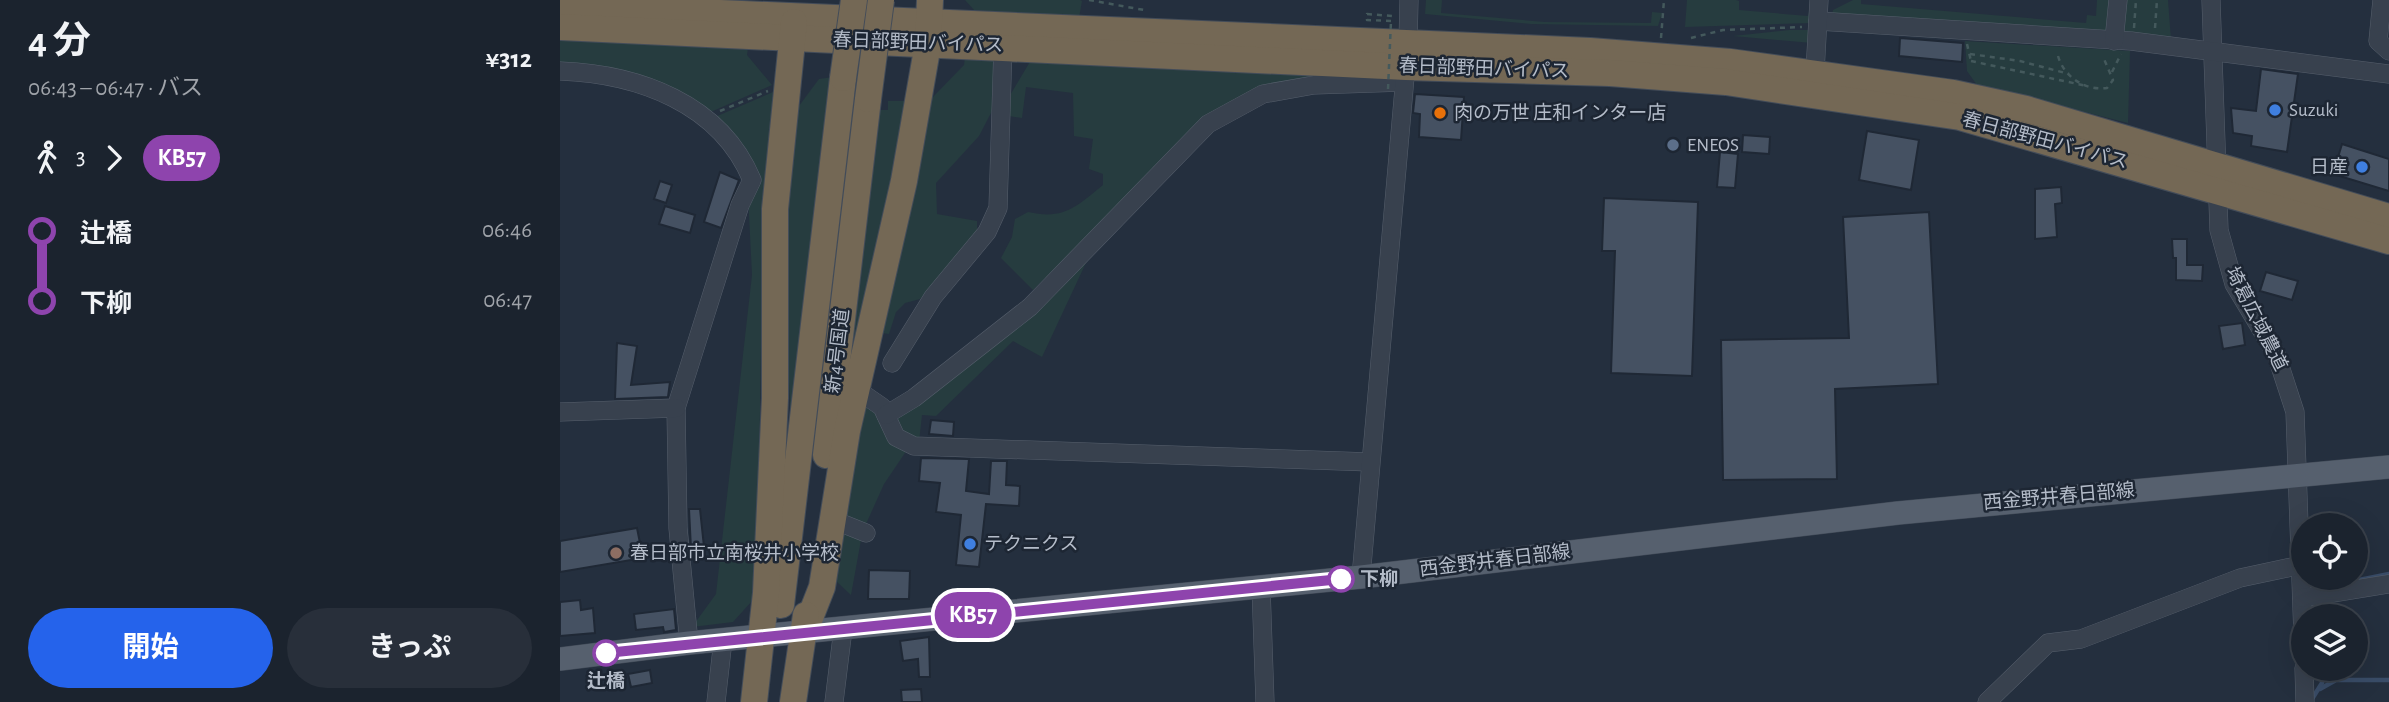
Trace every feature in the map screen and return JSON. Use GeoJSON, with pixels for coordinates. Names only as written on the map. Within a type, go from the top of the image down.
{"type":"FeatureCollection","features":[{"type":"Feature","properties":{"kind":"highway","name":"新4号国道"},"geometry":{"type":"LineString","coordinates":[[767,702],[769,636],[854,0]]}},
{"type":"Feature","properties":{"kind":"highway","name":"新4号国道"},"geometry":{"type":"LineString","coordinates":[[793,702],[804,633],[881,0]]}},
{"type":"Feature","properties":{"kind":"highway","name":"春日部野田バイパス"},"geometry":{"type":"LineString","coordinates":[[560,6],[929,22],[1406,64],[1590,51],[1815,72],[1952,93],[2026,109],[2389,241]]}},
{"type":"Feature","properties":{"kind":"highway","name":"春日部野田バイパス"},"geometry":{"type":"LineString","coordinates":[[560,27],[795,17]]}},
{"type":"Feature","properties":{"kind":"highway"},"geometry":{"type":"LineString","coordinates":[[754,702],[769,636],[775,398],[773,239],[795,17]]}},
{"type":"Feature","properties":{"kind":"highway","name":"春日部野田バイパス"},"geometry":{"type":"LineString","coordinates":[[929,22],[1003,46],[1610,73],[1813,92],[1960,117],[2389,217]]}},
{"type":"Feature","properties":{"kind":"highway"},"geometry":{"type":"LineString","coordinates":[[804,633],[822,587],[831,519],[856,389],[904,181],[929,22]]}},
{"type":"Feature","properties":{"kind":"main road","name":"西金野井春日部線"},"geometry":{"type":"LineString","coordinates":[[560,659],[689,643],[1361,577],[1898,513],[2389,467]]}},
{"type":"Feature","properties":{"kind":"street"},"geometry":{"type":"LineString","coordinates":[[1361,577],[1406,64],[1409,0]]}},
{"type":"Feature","properties":{"kind":"street"},"geometry":{"type":"LineString","coordinates":[[1815,72],[1819,0]]}},
{"type":"Feature","properties":{"kind":"street"},"geometry":{"type":"LineString","coordinates":[[2117,48],[2118,0]]}},
{"type":"Feature","properties":{"kind":"street","name":"埼葛広域農道"},"geometry":{"type":"LineString","coordinates":[[2211,0],[2219,230],[2234,285],[2276,354],[2290,391],[2295,412],[2300,513]]}},
{"type":"Feature","properties":{"kind":"street"},"geometry":{"type":"LineString","coordinates":[[2382,0],[2378,41],[2389,51]]}},
{"type":"Feature","properties":{"kind":"street"},"geometry":{"type":"LineString","coordinates":[[1818,21],[2117,48],[2213,50],[2389,74]]}},
{"type":"Feature","properties":{"kind":"street"},"geometry":{"type":"LineString","coordinates":[[892,363],[933,297],[988,232],[998,208],[1003,46]]}},
{"type":"Feature","properties":{"kind":"street"},"geometry":{"type":"LineString","coordinates":[[886,415],[914,398],[1030,307],[1208,124],[1263,94],[1406,64]]}},
{"type":"Feature","properties":{"kind":"street"},"geometry":{"type":"LineString","coordinates":[[560,71],[602,73],[629,79],[707,117],[730,139],[752,180],[740,205],[676,408],[678,528],[689,643]]}},
{"type":"Feature","properties":{"kind":"street"},"geometry":{"type":"LineString","coordinates":[[856,389],[882,407],[896,437],[914,446],[1370,462]]}},
{"type":"Feature","properties":{"kind":"street"},"geometry":{"type":"LineString","coordinates":[[560,412],[676,408]]}},
{"type":"Feature","properties":{"kind":"street"},"geometry":{"type":"LineString","coordinates":[[831,519],[866,533]]}},
{"type":"Feature","properties":{"kind":"street"},"geometry":{"type":"LineString","coordinates":[[1987,702],[2048,643],[2081,639],[2240,578],[2291,567]]}},
{"type":"Feature","properties":{"kind":"street"},"geometry":{"type":"LineString","coordinates":[[2302,598],[2389,583]]}},
{"type":"Feature","properties":{"kind":"street"},"geometry":{"type":"LineString","coordinates":[[1261,587],[1265,702]]}},
{"type":"Feature","properties":{"kind":"street","name":"埼葛広域農道"},"geometry":{"type":"LineString","coordinates":[[2302,590],[2302,604]]}},
{"type":"Feature","properties":{"kind":"street"},"geometry":{"type":"LineString","coordinates":[[834,702],[844,629]]}},
{"type":"Feature","properties":{"kind":"street"},"geometry":{"type":"LineString","coordinates":[[716,702],[723,640]]}},
{"type":"Feature","properties":{"kind":"street"},"geometry":{"type":"LineString","coordinates":[[2304,681],[2305,702]]}},
{"type":"Feature","properties":{"kind":"path"},"geometry":{"type":"LineString","coordinates":[[1661,37],[1664,0]]}},
{"type":"Feature","properties":{"kind":"path"},"geometry":{"type":"LineString","coordinates":[[2136,0],[2134,25],[2144,30]]}},
{"type":"Feature","properties":{"kind":"path"},"geometry":{"type":"LineString","coordinates":[[2154,34],[2157,0]]}},
{"type":"Feature","properties":{"kind":"path"},"geometry":{"type":"LineString","coordinates":[[1388,89],[1391,21],[1367,20],[1367,15],[1393,16]]}},
{"type":"Feature","properties":{"kind":"path"},"geometry":{"type":"LineString","coordinates":[[1965,38],[1971,61],[2107,88],[2113,80],[2117,48]]}},
{"type":"Feature","properties":{"kind":"path"},"geometry":{"type":"LineString","coordinates":[[1970,54],[2020,61],[2069,74],[2087,86]]}},
{"type":"Feature","properties":{"kind":"path"},"geometry":{"type":"LineString","coordinates":[[2058,55],[2069,74]]}},
{"type":"Feature","properties":{"kind":"path"},"geometry":{"type":"LineString","coordinates":[[2104,59],[2112,72]]}},
{"type":"Feature","properties":{"kind":"path"},"geometry":{"type":"LineString","coordinates":[[707,117],[777,87]]}},
{"type":"Feature","properties":{"kind":"green space"},"geometry":{"type":"Polygon","coordinates":[[[965,0],[1082,1],[1079,18],[974,10],[965,0]]]}},
{"type":"Feature","properties":{"kind":"green space"},"geometry":{"type":"Polygon","coordinates":[[[1426,0],[1442,0],[1441,13],[1545,22],[1651,23],[1652,12],[1662,13],[1658,26],[1531,24],[1425,14],[1426,0]]]}},
{"type":"Feature","properties":{"kind":"green space"},"geometry":{"type":"Polygon","coordinates":[[[1687,0],[1736,0],[1739,1],[1739,10],[1808,16],[1810,7],[1813,7],[1812,23],[1685,27],[1687,0]]]}},
{"type":"Feature","properties":{"kind":"green space"},"geometry":{"type":"Polygon","coordinates":[[[1853,0],[1861,0],[1861,4],[2086,23],[2087,15],[2096,16],[2097,0],[2112,0],[2109,31],[1832,16],[1833,10],[1853,0]]]}},
{"type":"Feature","properties":{"kind":"green space"},"geometry":{"type":"Polygon","coordinates":[[[2124,0],[2168,0],[2171,40],[2125,36],[2122,31],[2124,0]]]}},
{"type":"Feature","properties":{"kind":"green space"},"geometry":{"type":"Polygon","coordinates":[[[1812,30],[1812,43],[1733,36],[1812,30]]]}},
{"type":"Feature","properties":{"kind":"green space"},"geometry":{"type":"Polygon","coordinates":[[[560,39],[748,48],[747,55],[772,85],[713,111],[705,111],[560,68],[560,39]]]}},
{"type":"Feature","properties":{"kind":"green space"},"geometry":{"type":"Polygon","coordinates":[[[1965,41],[2130,51],[2128,123],[1977,85],[1967,71],[1965,41]]]}},
{"type":"Feature","properties":{"kind":"green space"},"geometry":{"type":"Polygon","coordinates":[[[965,57],[995,59],[992,111],[979,136],[936,183],[937,214],[977,221],[977,231],[920,299],[905,303],[896,312],[889,334],[882,333],[932,98],[964,65],[965,57]]]}},
{"type":"Feature","properties":{"kind":"green space"},"geometry":{"type":"Polygon","coordinates":[[[1031,60],[1381,76],[1271,95],[1178,148],[1033,290],[1001,258],[1012,237],[1015,219],[1028,212],[1051,214],[1069,210],[1103,185],[1103,174],[1089,169],[1093,139],[1074,136],[1073,93],[1026,87],[1022,118],[1009,116],[1009,97],[1031,60]]]}},
{"type":"Feature","properties":{"kind":"green space"},"geometry":{"type":"Polygon","coordinates":[[[833,77],[791,422],[781,226],[796,110],[819,79],[833,77]]]}},
{"type":"Feature","properties":{"kind":"green space"},"geometry":{"type":"Polygon","coordinates":[[[773,92],[763,219],[759,476],[752,601],[733,622],[692,627],[716,594],[752,275],[748,195],[756,179],[715,117],[773,92]]]}},
{"type":"Feature","properties":{"kind":"green space"},"geometry":{"type":"Polygon","coordinates":[[[888,101],[908,101],[850,367],[877,110],[888,110],[888,101]]]}},
{"type":"Feature","properties":{"kind":"green space"},"geometry":{"type":"Polygon","coordinates":[[[1091,252],[1042,357],[1013,341],[936,416],[922,415],[919,442],[909,440],[892,418],[1091,252]]]}},
{"type":"Feature","properties":{"kind":"green space"},"geometry":{"type":"Polygon","coordinates":[[[867,400],[909,447],[884,484],[866,524],[842,514],[867,400]]]}},
{"type":"Feature","properties":{"kind":"green space"},"geometry":{"type":"Polygon","coordinates":[[[842,531],[861,540],[851,595],[836,581],[842,531]]]}},
{"type":"Feature","properties":{"kind":"building"},"geometry":{"type":"Polygon","coordinates":[[[1900,38],[1963,43],[1962,62],[1899,56],[1900,38]]]}},
{"type":"Feature","properties":{"kind":"building","name":"Suzuki"},"geometry":{"type":"Polygon","coordinates":[[[2261,69],[2298,74],[2287,152],[2251,146],[2252,136],[2233,133],[2231,108],[2256,111],[2261,69]]]}},
{"type":"Feature","properties":{"kind":"building"},"geometry":{"type":"Polygon","coordinates":[[[1415,94],[1464,97],[1461,140],[1419,137],[1420,114],[1413,113],[1415,94]]]}},
{"type":"Feature","properties":{"kind":"building"},"geometry":{"type":"Polygon","coordinates":[[[1867,131],[1919,140],[1911,190],[1859,180],[1867,131]]]}},
{"type":"Feature","properties":{"kind":"building"},"geometry":{"type":"Polygon","coordinates":[[[1743,135],[1770,137],[1769,154],[1742,152],[1743,135]]]}},
{"type":"Feature","properties":{"kind":"building","name":"日産"},"geometry":{"type":"Polygon","coordinates":[[[2342,144],[2389,159],[2389,191],[2333,174],[2342,144]]]}},
{"type":"Feature","properties":{"kind":"building"},"geometry":{"type":"Polygon","coordinates":[[[1720,152],[1738,154],[1735,188],[1717,187],[1720,152]]]}},
{"type":"Feature","properties":{"kind":"building"},"geometry":{"type":"Polygon","coordinates":[[[720,172],[739,180],[721,228],[704,222],[720,172]]]}},
{"type":"Feature","properties":{"kind":"building"},"geometry":{"type":"Polygon","coordinates":[[[660,181],[672,185],[666,203],[654,199],[660,181]]]}},
{"type":"Feature","properties":{"kind":"building"},"geometry":{"type":"Polygon","coordinates":[[[2061,187],[2062,203],[2055,204],[2057,237],[2035,239],[2035,189],[2061,187]]]}},
{"type":"Feature","properties":{"kind":"building"},"geometry":{"type":"Polygon","coordinates":[[[1604,198],[1698,202],[1692,376],[1611,373],[1615,251],[1602,251],[1604,198]]]}},
{"type":"Feature","properties":{"kind":"building"},"geometry":{"type":"Polygon","coordinates":[[[665,206],[695,215],[690,233],[659,224],[665,206]]]}},
{"type":"Feature","properties":{"kind":"building"},"geometry":{"type":"Polygon","coordinates":[[[1929,212],[1938,384],[1835,389],[1837,479],[1723,480],[1721,340],[1849,338],[1843,217],[1929,212]]]}},
{"type":"Feature","properties":{"kind":"building"},"geometry":{"type":"Polygon","coordinates":[[[2172,239],[2187,239],[2187,265],[2203,265],[2202,281],[2176,280],[2176,258],[2173,258],[2172,239]]]}},
{"type":"Feature","properties":{"kind":"building"},"geometry":{"type":"Polygon","coordinates":[[[2266,272],[2298,281],[2292,300],[2260,291],[2266,272]]]}},
{"type":"Feature","properties":{"kind":"building"},"geometry":{"type":"Polygon","coordinates":[[[2242,323],[2245,345],[2223,349],[2219,326],[2242,323]]]}},
{"type":"Feature","properties":{"kind":"building"},"geometry":{"type":"Polygon","coordinates":[[[617,343],[637,346],[631,385],[670,382],[668,397],[615,399],[617,343]]]}},
{"type":"Feature","properties":{"kind":"building"},"geometry":{"type":"Polygon","coordinates":[[[931,420],[954,422],[953,436],[929,434],[931,420]]]}},
{"type":"Feature","properties":{"kind":"building"},"geometry":{"type":"Polygon","coordinates":[[[921,458],[969,459],[966,491],[989,494],[991,461],[1007,461],[1006,485],[1020,486],[1019,506],[986,504],[979,567],[956,565],[961,515],[936,512],[940,483],[919,481],[921,458]]]}},
{"type":"Feature","properties":{"kind":"building"},"geometry":{"type":"Polygon","coordinates":[[[689,509],[700,509],[704,547],[691,549],[689,509]]]}},
{"type":"Feature","properties":{"kind":"building"},"geometry":{"type":"Polygon","coordinates":[[[637,528],[643,558],[560,572],[560,541],[637,528]]]}},
{"type":"Feature","properties":{"kind":"building"},"geometry":{"type":"Polygon","coordinates":[[[869,570],[910,571],[909,599],[868,599],[869,570]]]}},
{"type":"Feature","properties":{"kind":"building"},"geometry":{"type":"Polygon","coordinates":[[[580,600],[581,610],[593,608],[595,633],[560,636],[560,602],[580,600]]]}},
{"type":"Feature","properties":{"kind":"building"},"geometry":{"type":"Polygon","coordinates":[[[674,609],[676,630],[664,632],[663,627],[636,630],[634,614],[674,609]]]}},
{"type":"Feature","properties":{"kind":"building"},"geometry":{"type":"Polygon","coordinates":[[[929,637],[930,677],[919,677],[918,659],[903,661],[900,641],[929,637]]]}},
{"type":"Feature","properties":{"kind":"building"},"geometry":{"type":"Polygon","coordinates":[[[650,670],[652,683],[631,687],[628,674],[650,670]]]}},
{"type":"Feature","properties":{"kind":"building"},"geometry":{"type":"Polygon","coordinates":[[[921,689],[922,702],[902,702],[901,690],[921,689]]]}},
{"type":"Feature","properties":{"kind":"waterway"},"geometry":{"type":"LineString","coordinates":[[2368,578],[2389,574]]}},
{"type":"Feature","properties":{"kind":"waterway"},"geometry":{"type":"LineString","coordinates":[[2319,600],[2319,604]]}},
{"type":"Feature","properties":{"kind":"waterway"},"geometry":{"type":"LineString","coordinates":[[2320,689],[2336,680],[2389,680]]}},
{"type":"Feature","properties":{"kind":"waterway"},"geometry":{"type":"LineString","coordinates":[[2312,699],[2322,681]]}},
{"type":"Feature","properties":{"kind":"bus line","name":"KB57"},"geometry":{"type":"LineString","coordinates":[[606,653],[1341,579]]}},
{"type":"Feature","properties":{"kind":"place","name":"Suzuki"},"geometry":{"type":"Point","coordinates":[2275,110]}},
{"type":"Feature","properties":{"kind":"place","name":"肉の万世 庄和インター店"},"geometry":{"type":"Point","coordinates":[1440,113]}},
{"type":"Feature","properties":{"kind":"place","name":"ENEOS"},"geometry":{"type":"Point","coordinates":[1673,145]}},
{"type":"Feature","properties":{"kind":"place","name":"日産"},"geometry":{"type":"Point","coordinates":[2362,167]}},
{"type":"Feature","properties":{"kind":"place","name":"テクニクス"},"geometry":{"type":"Point","coordinates":[970,544]}},
{"type":"Feature","properties":{"kind":"place","name":"春日部市立南桜井小学校"},"geometry":{"type":"Point","coordinates":[616,553]}},
{"type":"Feature","properties":{"kind":"place","name":"下柳"},"geometry":{"type":"Point","coordinates":[1341,579]}},
{"type":"Feature","properties":{"kind":"place","name":"辻橋"},"geometry":{"type":"Point","coordinates":[606,653]}}]}
